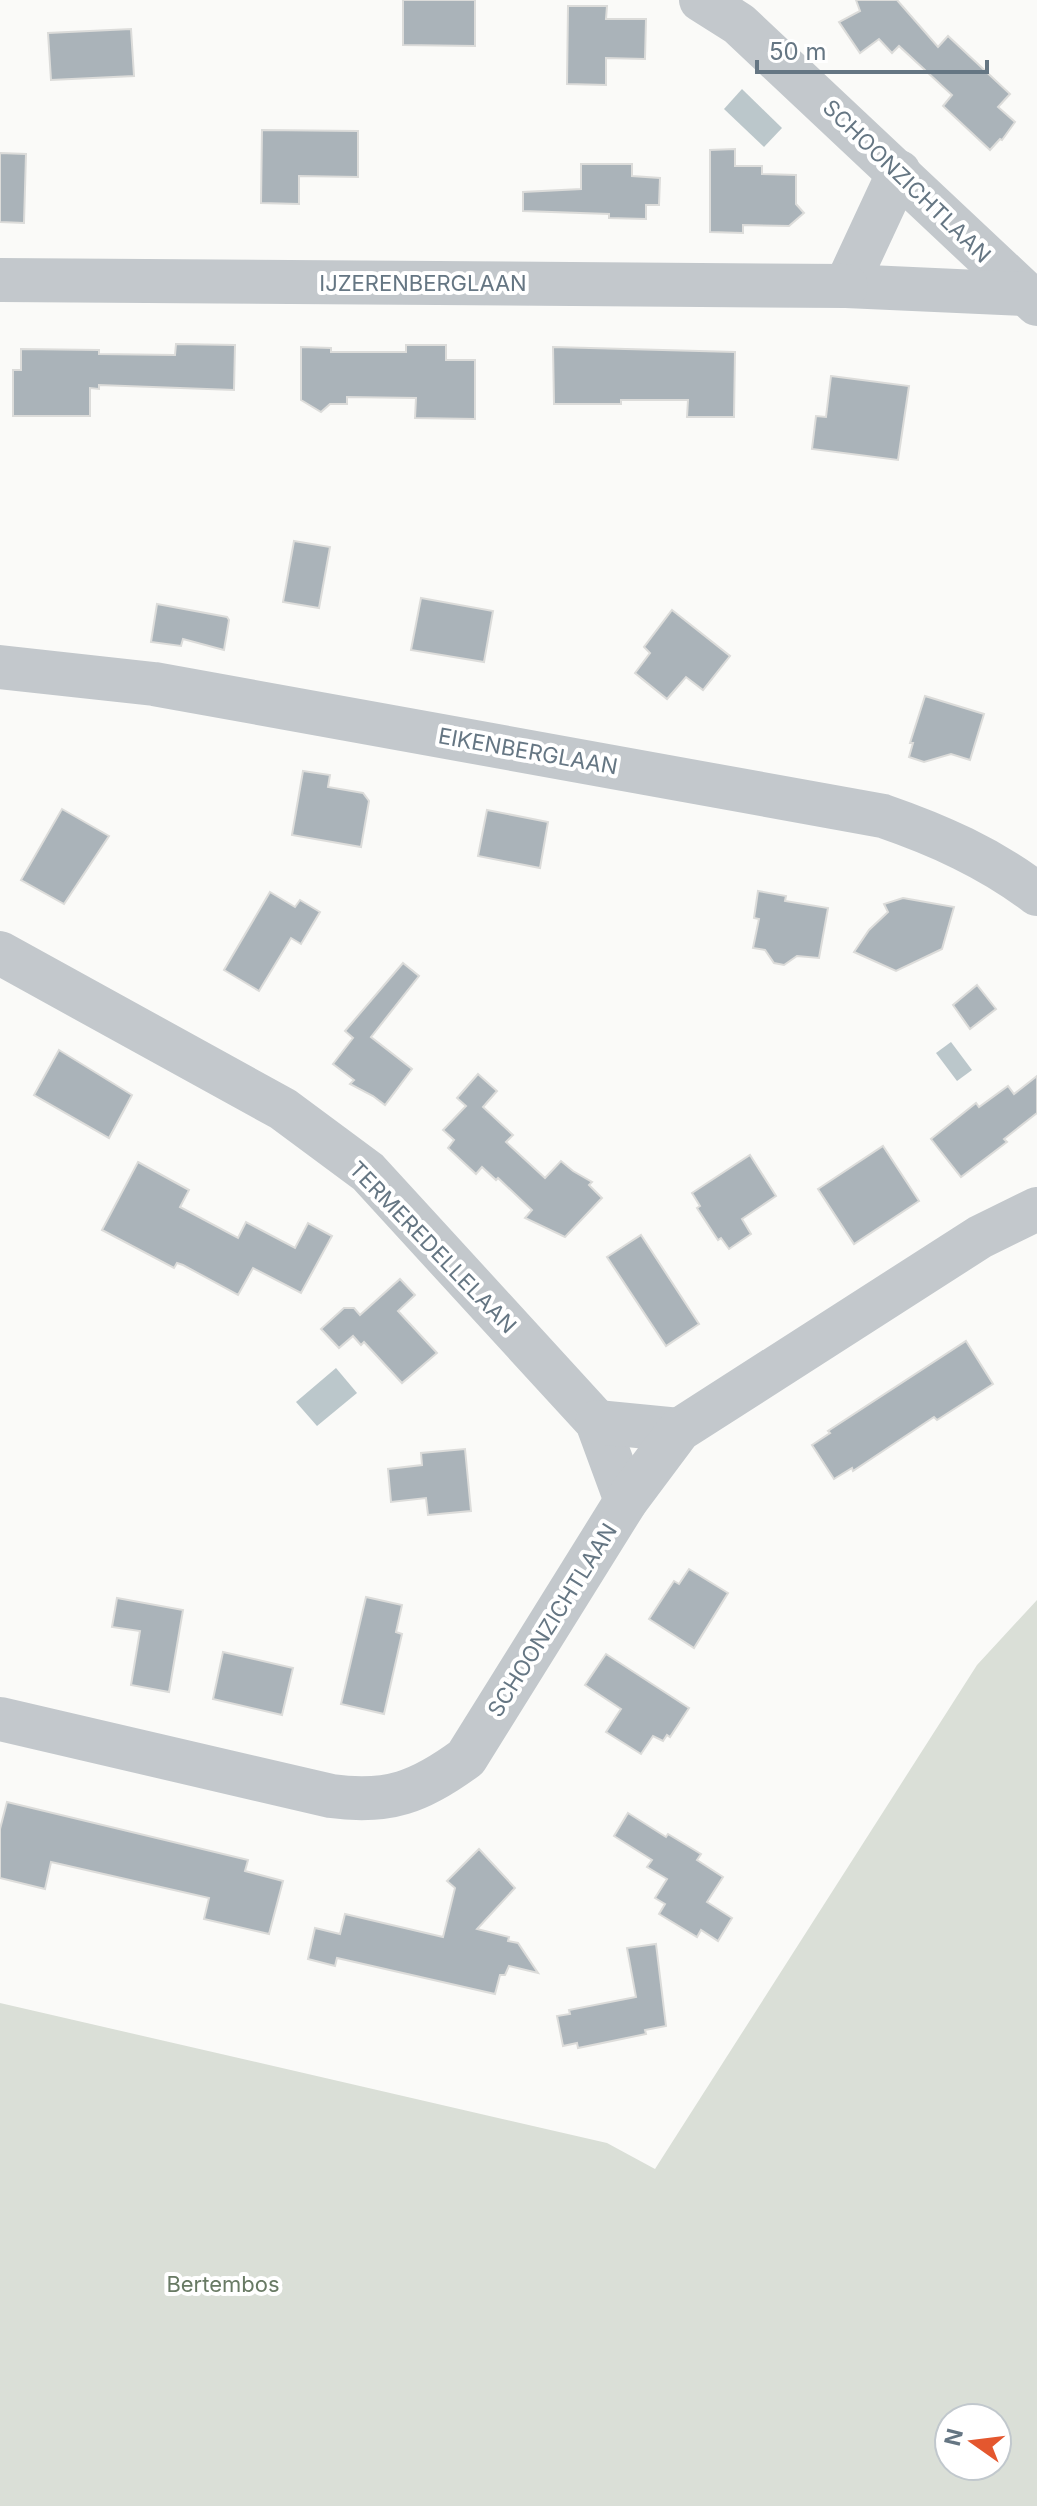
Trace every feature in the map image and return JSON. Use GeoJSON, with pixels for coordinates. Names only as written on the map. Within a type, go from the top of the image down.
{"type":"FeatureCollection","features":[{"type":"Feature","properties":{"kind":"street","name":"SCHOONZICHTLAAN"},"geometry":{"type":"LineString","coordinates":[[701,0],[739,24],[1031,299]]}},
{"type":"Feature","properties":{"kind":"street"},"geometry":{"type":"LineString","coordinates":[[846,286],[899,172]]}},
{"type":"Feature","properties":{"kind":"street","name":"IJZERENBERGLAAN"},"geometry":{"type":"LineString","coordinates":[[0,280],[846,286],[1031,299]]}},
{"type":"Feature","properties":{"kind":"street","name":"EIKENBERGLAAN"},"geometry":{"type":"LineString","coordinates":[[0,667],[154,684],[883,816],[973,852],[1037,894]]}},
{"type":"Feature","properties":{"kind":"street","name":"TERMEREDELLELAAN"},"geometry":{"type":"LineString","coordinates":[[0,953],[283,1109],[368,1172],[597,1422],[626,1501]]}},
{"type":"Feature","properties":{"kind":"street","name":"SCHOONZICHTLAAN"},"geometry":{"type":"LineString","coordinates":[[0,1719],[331,1796],[357,1800],[388,1798],[416,1790],[466,1758],[626,1501],[679,1430],[980,1237],[1037,1209]]}},
{"type":"Feature","properties":{"kind":"street"},"geometry":{"type":"LineString","coordinates":[[597,1422],[679,1430]]}},
{"type":"Feature","properties":{"kind":"green space","name":"Bertembos"},"geometry":{"type":"Polygon","coordinates":[[[1037,1600],[1037,2506],[0,2506],[0,2003],[607,2143],[655,2169],[977,1665],[1037,1600]]]}},
{"type":"Feature","properties":{"kind":"shaded area"},"geometry":{"type":"Polygon","coordinates":[[[742,89],[782,128],[764,147],[724,109],[742,89]]]}},
{"type":"Feature","properties":{"kind":"shaded area"},"geometry":{"type":"Polygon","coordinates":[[[951,1042],[972,1070],[957,1081],[936,1053],[951,1042]]]}},
{"type":"Feature","properties":{"kind":"shaded area"},"geometry":{"type":"Polygon","coordinates":[[[336,1368],[357,1393],[317,1426],[296,1402],[336,1368]]]}},
{"type":"Feature","properties":{"kind":"building"},"geometry":{"type":"Polygon","coordinates":[[[403,0],[475,0],[475,46],[403,45],[403,0]]]}},
{"type":"Feature","properties":{"kind":"building"},"geometry":{"type":"Polygon","coordinates":[[[856,0],[897,0],[938,47],[948,36],[1010,94],[998,107],[1015,122],[1002,140],[990,150],[943,106],[952,95],[899,46],[892,53],[879,39],[860,53],[839,22],[860,11],[856,0]]]}},
{"type":"Feature","properties":{"kind":"building"},"geometry":{"type":"Polygon","coordinates":[[[568,6],[607,6],[606,19],[646,19],[645,59],[606,58],[606,85],[567,84],[568,6]]]}},
{"type":"Feature","properties":{"kind":"building"},"geometry":{"type":"Polygon","coordinates":[[[131,29],[134,76],[51,80],[48,33],[131,29]]]}},
{"type":"Feature","properties":{"kind":"building"},"geometry":{"type":"Polygon","coordinates":[[[262,130],[358,131],[358,177],[299,176],[299,204],[261,203],[262,130]]]}},
{"type":"Feature","properties":{"kind":"building"},"geometry":{"type":"Polygon","coordinates":[[[735,149],[735,166],[762,166],[762,174],[796,175],[796,204],[804,213],[789,226],[743,225],[743,233],[710,232],[710,150],[735,149]]]}},
{"type":"Feature","properties":{"kind":"building"},"geometry":{"type":"Polygon","coordinates":[[[0,153],[26,154],[24,223],[0,222],[0,153]]]}},
{"type":"Feature","properties":{"kind":"building"},"geometry":{"type":"Polygon","coordinates":[[[581,164],[632,164],[632,176],[660,178],[659,205],[646,205],[646,219],[609,218],[609,214],[523,211],[523,192],[581,189],[581,164]]]}},
{"type":"Feature","properties":{"kind":"building"},"geometry":{"type":"Polygon","coordinates":[[[176,344],[235,345],[234,390],[99,385],[99,389],[90,388],[90,416],[13,416],[13,370],[21,370],[21,349],[175,355],[176,344]]]}},
{"type":"Feature","properties":{"kind":"building"},"geometry":{"type":"Polygon","coordinates":[[[406,345],[446,345],[446,360],[475,360],[475,419],[415,418],[416,398],[347,397],[347,404],[330,404],[321,412],[301,400],[301,347],[331,348],[331,352],[406,352],[406,345]]]}},
{"type":"Feature","properties":{"kind":"building"},"geometry":{"type":"Polygon","coordinates":[[[553,347],[735,352],[734,417],[687,417],[688,400],[554,404],[553,347]]]}},
{"type":"Feature","properties":{"kind":"building"},"geometry":{"type":"Polygon","coordinates":[[[831,376],[909,386],[898,460],[812,449],[816,416],[826,417],[831,376]]]}},
{"type":"Feature","properties":{"kind":"building"},"geometry":{"type":"Polygon","coordinates":[[[294,541],[330,547],[319,608],[283,602],[294,541]]]}},
{"type":"Feature","properties":{"kind":"building"},"geometry":{"type":"Polygon","coordinates":[[[421,598],[493,611],[484,662],[411,650],[421,598]]]}},
{"type":"Feature","properties":{"kind":"building"},"geometry":{"type":"Polygon","coordinates":[[[157,604],[227,617],[224,650],[183,639],[181,646],[151,642],[157,604]]]}},
{"type":"Feature","properties":{"kind":"building"},"geometry":{"type":"Polygon","coordinates":[[[672,610],[730,656],[703,690],[686,677],[667,699],[635,673],[650,653],[644,647],[672,610]]]}},
{"type":"Feature","properties":{"kind":"building"},"geometry":{"type":"Polygon","coordinates":[[[925,696],[984,714],[970,760],[951,754],[924,762],[909,757],[913,743],[910,743],[925,696]]]}},
{"type":"Feature","properties":{"kind":"building"},"geometry":{"type":"Polygon","coordinates":[[[303,771],[330,775],[328,787],[363,793],[369,801],[361,847],[292,835],[303,771]]]}},
{"type":"Feature","properties":{"kind":"building"},"geometry":{"type":"Polygon","coordinates":[[[62,809],[109,836],[64,904],[21,880],[62,809]]]}},
{"type":"Feature","properties":{"kind":"building"},"geometry":{"type":"Polygon","coordinates":[[[487,810],[548,822],[540,868],[478,856],[487,810]]]}},
{"type":"Feature","properties":{"kind":"building"},"geometry":{"type":"Polygon","coordinates":[[[758,891],[786,896],[785,901],[828,908],[819,958],[797,956],[784,965],[774,963],[765,950],[753,948],[759,919],[754,918],[758,891]]]}},
{"type":"Feature","properties":{"kind":"building"},"geometry":{"type":"Polygon","coordinates":[[[270,892],[295,907],[300,900],[320,912],[301,944],[291,938],[259,991],[224,970],[270,892]]]}},
{"type":"Feature","properties":{"kind":"building"},"geometry":{"type":"Polygon","coordinates":[[[903,898],[954,907],[942,949],[896,971],[854,952],[869,930],[888,912],[884,904],[903,898]]]}},
{"type":"Feature","properties":{"kind":"building"},"geometry":{"type":"Polygon","coordinates":[[[403,963],[419,976],[371,1037],[412,1069],[385,1105],[350,1084],[354,1080],[333,1064],[353,1038],[345,1031],[403,963]]]}},
{"type":"Feature","properties":{"kind":"building"},"geometry":{"type":"Polygon","coordinates":[[[977,985],[996,1009],[970,1029],[953,1005],[977,985]]]}},
{"type":"Feature","properties":{"kind":"building"},"geometry":{"type":"Polygon","coordinates":[[[59,1050],[132,1095],[109,1138],[34,1095],[59,1050]]]}},
{"type":"Feature","properties":{"kind":"building"},"geometry":{"type":"Polygon","coordinates":[[[478,1074],[497,1091],[483,1107],[513,1135],[506,1142],[545,1178],[561,1161],[592,1182],[589,1185],[602,1198],[565,1237],[525,1218],[532,1210],[498,1178],[496,1180],[482,1167],[476,1174],[448,1148],[454,1140],[443,1130],[466,1106],[457,1098],[478,1074]]]}},
{"type":"Feature","properties":{"kind":"building"},"geometry":{"type":"Polygon","coordinates":[[[1037,1076],[1037,1113],[1004,1139],[1007,1142],[961,1177],[931,1139],[976,1103],[979,1107],[1008,1086],[1014,1094],[1037,1076]]]}},
{"type":"Feature","properties":{"kind":"building"},"geometry":{"type":"Polygon","coordinates":[[[883,1146],[919,1201],[854,1244],[818,1189],[883,1146]]]}},
{"type":"Feature","properties":{"kind":"building"},"geometry":{"type":"Polygon","coordinates":[[[750,1155],[776,1196],[742,1219],[751,1234],[729,1249],[721,1238],[718,1240],[697,1208],[700,1206],[692,1193],[750,1155]]]}},
{"type":"Feature","properties":{"kind":"building"},"geometry":{"type":"Polygon","coordinates":[[[138,1162],[189,1190],[180,1207],[238,1238],[246,1222],[295,1248],[308,1223],[332,1236],[301,1293],[253,1268],[238,1295],[183,1265],[177,1263],[174,1268],[102,1230],[138,1162]]]}},
{"type":"Feature","properties":{"kind":"building"},"geometry":{"type":"Polygon","coordinates":[[[641,1235],[699,1324],[666,1346],[607,1257],[641,1235]]]}},
{"type":"Feature","properties":{"kind":"building"},"geometry":{"type":"Polygon","coordinates":[[[400,1279],[415,1295],[398,1311],[437,1353],[402,1383],[364,1342],[361,1345],[353,1336],[339,1348],[321,1329],[344,1308],[354,1308],[360,1315],[400,1279]]]}},
{"type":"Feature","properties":{"kind":"building"},"geometry":{"type":"Polygon","coordinates":[[[966,1341],[993,1384],[937,1420],[934,1417],[853,1471],[852,1468],[834,1479],[812,1445],[830,1433],[828,1431],[966,1341]]]}},
{"type":"Feature","properties":{"kind":"building"},"geometry":{"type":"Polygon","coordinates":[[[465,1449],[471,1511],[428,1515],[426,1498],[391,1502],[388,1469],[422,1465],[421,1453],[465,1449]]]}},
{"type":"Feature","properties":{"kind":"building"},"geometry":{"type":"Polygon","coordinates":[[[689,1569],[728,1593],[694,1648],[649,1619],[674,1581],[679,1584],[689,1569]]]}},
{"type":"Feature","properties":{"kind":"building"},"geometry":{"type":"Polygon","coordinates":[[[366,1597],[402,1605],[396,1632],[402,1634],[384,1714],[341,1704],[366,1597]]]}},
{"type":"Feature","properties":{"kind":"building"},"geometry":{"type":"Polygon","coordinates":[[[117,1598],[183,1610],[169,1692],[131,1685],[140,1631],[112,1627],[117,1598]]]}},
{"type":"Feature","properties":{"kind":"building"},"geometry":{"type":"Polygon","coordinates":[[[223,1652],[293,1668],[282,1715],[213,1699],[223,1652]]]}},
{"type":"Feature","properties":{"kind":"building"},"geometry":{"type":"Polygon","coordinates":[[[606,1654],[689,1708],[670,1737],[667,1735],[663,1741],[653,1736],[641,1754],[606,1732],[621,1709],[585,1685],[606,1654]]]}},
{"type":"Feature","properties":{"kind":"building"},"geometry":{"type":"Polygon","coordinates":[[[7,1802],[248,1860],[245,1871],[283,1881],[269,1934],[204,1919],[209,1898],[51,1862],[45,1889],[0,1878],[0,1829],[7,1802]]]}},
{"type":"Feature","properties":{"kind":"building"},"geometry":{"type":"Polygon","coordinates":[[[628,1813],[701,1854],[697,1860],[723,1877],[707,1902],[732,1918],[718,1941],[701,1930],[697,1937],[659,1914],[665,1904],[655,1898],[667,1879],[647,1867],[652,1860],[614,1836],[628,1813]]]}},
{"type":"Feature","properties":{"kind":"building"},"geometry":{"type":"Polygon","coordinates":[[[479,1849],[515,1888],[477,1929],[509,1937],[508,1941],[518,1943],[538,1973],[509,1966],[505,1975],[500,1975],[495,1994],[337,1958],[335,1966],[308,1959],[315,1928],[340,1934],[345,1914],[443,1937],[455,1888],[447,1881],[479,1849]]]}},
{"type":"Feature","properties":{"kind":"building"},"geometry":{"type":"Polygon","coordinates":[[[656,1944],[666,2026],[645,2030],[646,2034],[578,2048],[577,2043],[563,2046],[557,2016],[570,2014],[569,2010],[636,1997],[627,1948],[656,1944]]]}}]}
